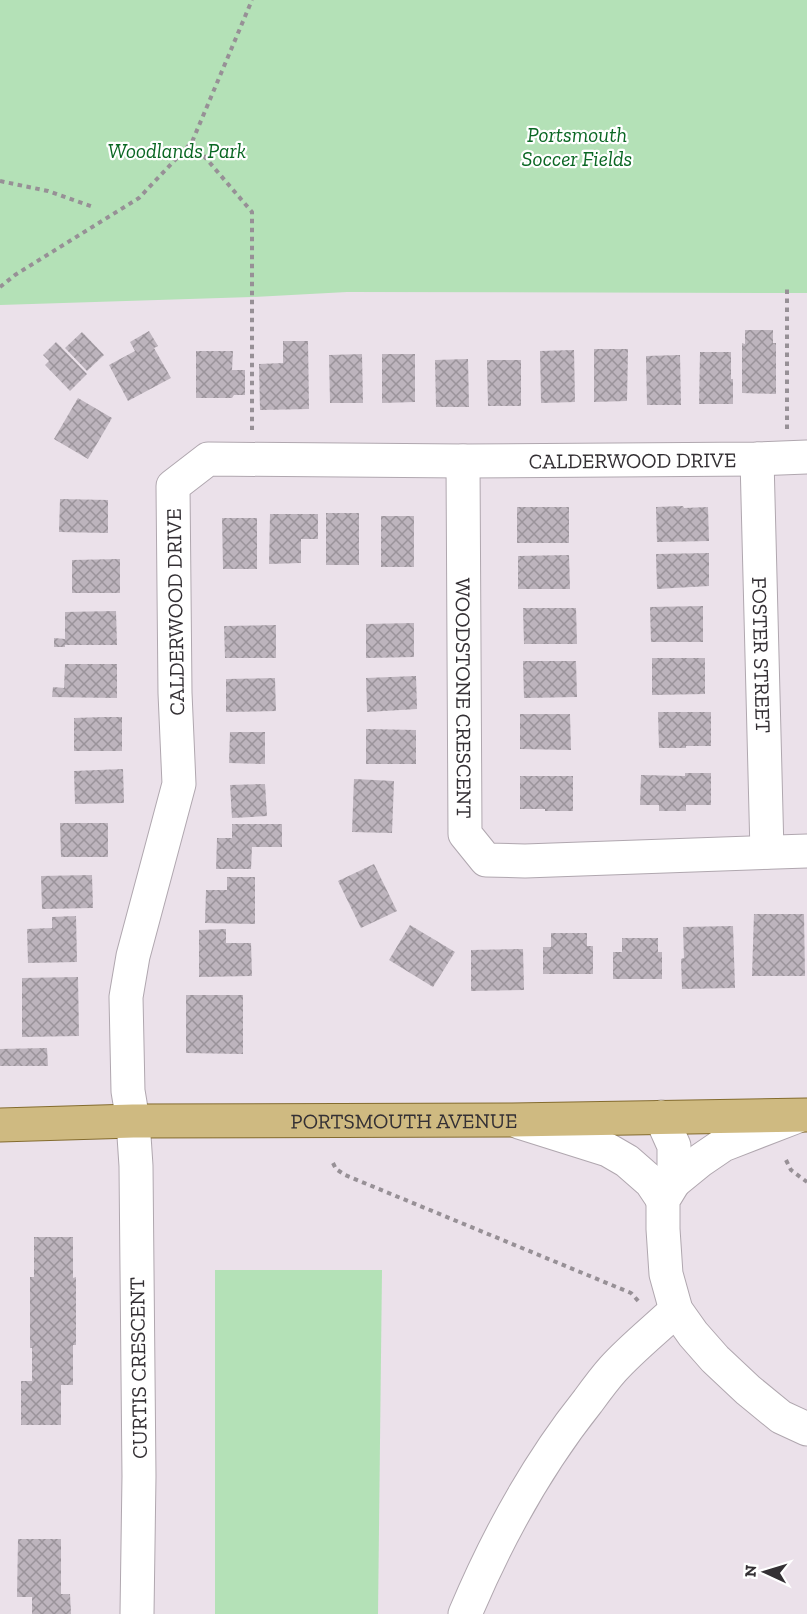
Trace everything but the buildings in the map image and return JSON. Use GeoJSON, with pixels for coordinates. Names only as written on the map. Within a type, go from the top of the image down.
{"type":"FeatureCollection","features":[{"type":"Feature","properties":{"kind":"main road","name":"PORTSMOUTH AVENUE"},"geometry":{"type":"LineString","coordinates":[[0,1125],[133,1121],[512,1120],[803,1116]]}},
{"type":"Feature","properties":{"kind":"street","name":"CALDERWOOD DRIVE"},"geometry":{"type":"LineString","coordinates":[[133,1121],[128,1091],[126,997],[133,956],[179,784],[175,693],[173,486],[208,459],[463,461],[807,457]]}},
{"type":"Feature","properties":{"kind":"street","name":"FOSTER STREET"},"geometry":{"type":"LineString","coordinates":[[757,459],[767,852]]}},
{"type":"Feature","properties":{"kind":"street","name":"WOODSTONE CRESCENT"},"geometry":{"type":"LineString","coordinates":[[463,461],[465,834],[486,860],[525,861],[807,851]]}},
{"type":"Feature","properties":{"kind":"street"},"geometry":{"type":"LineString","coordinates":[[663,1188],[723,1145],[803,1116]]}},
{"type":"Feature","properties":{"kind":"street"},"geometry":{"type":"LineString","coordinates":[[465,1614],[483,1570],[506,1525],[552,1449],[614,1368],[668,1317],[663,1188],[674,1146],[661,1117]]}},
{"type":"Feature","properties":{"kind":"street"},"geometry":{"type":"LineString","coordinates":[[512,1120],[608,1150],[663,1188]]}},
{"type":"Feature","properties":{"kind":"street","name":"CURTIS CRESCENT"},"geometry":{"type":"LineString","coordinates":[[133,1121],[136,1166],[139,1476],[137,1614]]}},
{"type":"Feature","properties":{"kind":"street"},"geometry":{"type":"LineString","coordinates":[[668,1317],[693,1334],[715,1359],[748,1390],[782,1417],[807,1429]]}},
{"type":"Feature","properties":{"kind":"path"},"geometry":{"type":"LineString","coordinates":[[0,287],[15,275],[139,198],[192,142],[252,0]]}},
{"type":"Feature","properties":{"kind":"path"},"geometry":{"type":"LineString","coordinates":[[192,142],[252,212],[252,437]]}},
{"type":"Feature","properties":{"kind":"path"},"geometry":{"type":"LineString","coordinates":[[0,181],[48,190],[93,207]]}},
{"type":"Feature","properties":{"kind":"path"},"geometry":{"type":"LineString","coordinates":[[787,288],[787,431]]}},
{"type":"Feature","properties":{"kind":"path"},"geometry":{"type":"LineString","coordinates":[[786,1160],[791,1170],[807,1182]]}},
{"type":"Feature","properties":{"kind":"path"},"geometry":{"type":"LineString","coordinates":[[333,1163],[336,1169],[345,1174],[631,1293],[668,1317]]}},
{"type":"Feature","properties":{"kind":"green space"},"geometry":{"type":"Polygon","coordinates":[[[0,0],[807,0],[807,293],[347,292],[0,305],[0,0]]]}},
{"type":"Feature","properties":{"kind":"green space"},"geometry":{"type":"Polygon","coordinates":[[[215,1270],[382,1270],[378,1614],[215,1614],[215,1270]]]}},
{"type":"Feature","properties":{"kind":"park label","name":"Portsmouth Soccer Fields"},"geometry":{"type":"Point","coordinates":[577,146]}},
{"type":"Feature","properties":{"kind":"park label","name":"Woodlands Park"},"geometry":{"type":"Point","coordinates":[177,150]}}]}
